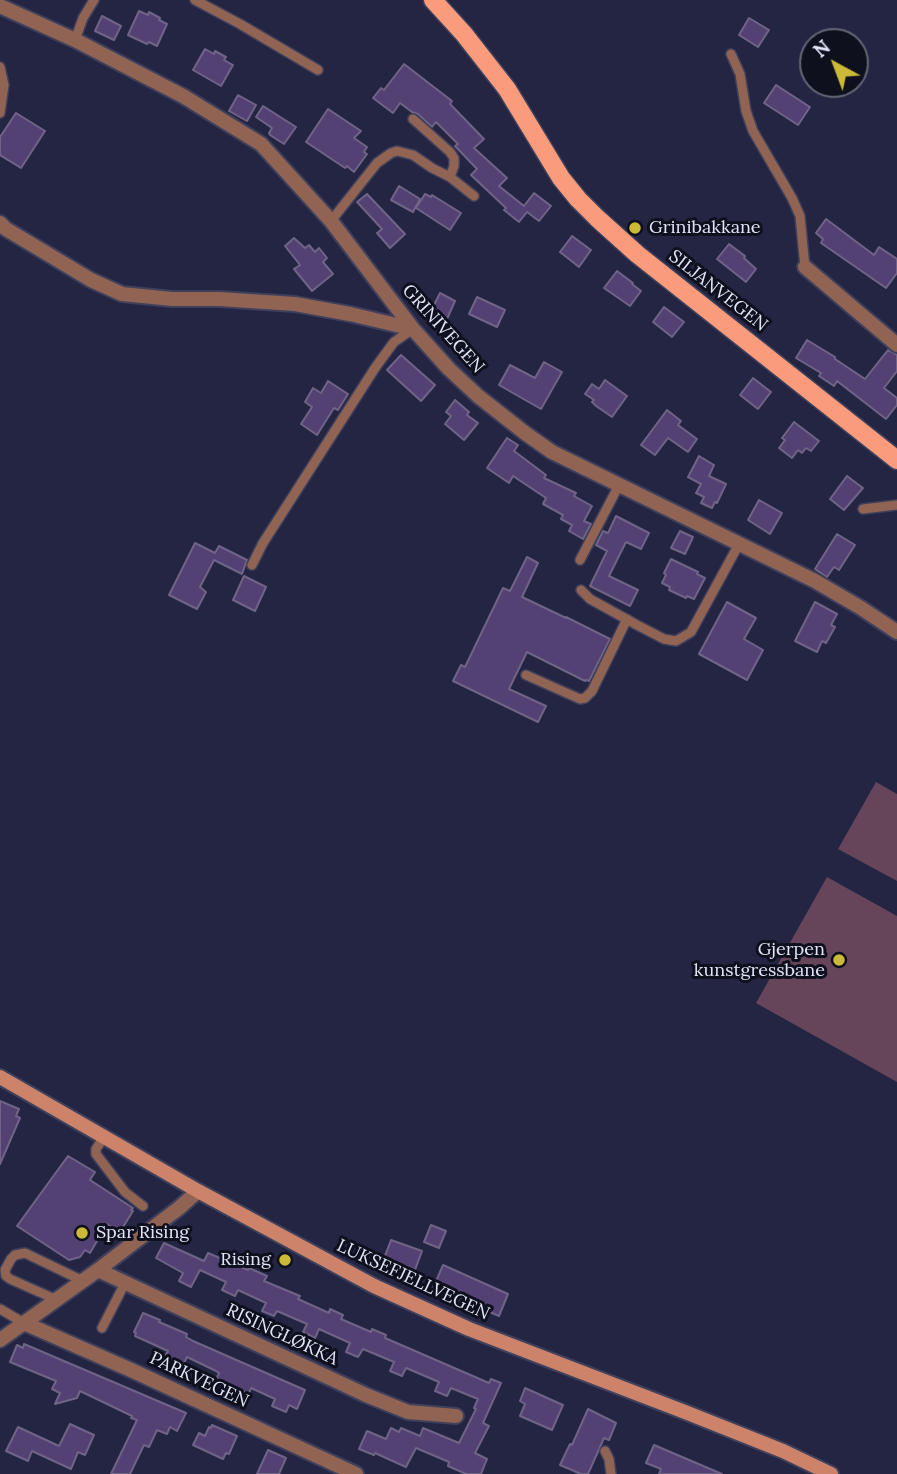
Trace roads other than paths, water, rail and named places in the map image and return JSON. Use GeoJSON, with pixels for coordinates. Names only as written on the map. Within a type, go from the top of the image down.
{"type":"FeatureCollection","features":[{"type":"Feature","properties":{"kind":"main road","name":"SILJANVEGEN"},"geometry":{"type":"LineString","coordinates":[[433,0],[480,53],[507,89],[561,178],[597,218],[637,254],[897,460]]}},
{"type":"Feature","properties":{"kind":"main road","name":"LUKSEFJELLVEGEN"},"geometry":{"type":"LineString","coordinates":[[0,1077],[198,1191],[374,1286],[469,1329],[771,1446],[831,1474]]}},
{"type":"Feature","properties":{"kind":"street","name":"GRINIVEGEN"},"geometry":{"type":"LineString","coordinates":[[0,6],[75,40],[183,96],[261,144],[331,221],[413,329],[449,369],[506,419],[552,452],[815,582],[897,632]]}},
{"type":"Feature","properties":{"kind":"street"},"geometry":{"type":"LineString","coordinates":[[0,223],[91,280],[122,294],[172,299],[295,304],[413,329]]}},
{"type":"Feature","properties":{"kind":"street"},"geometry":{"type":"LineString","coordinates":[[805,267],[897,345]]}},
{"type":"Feature","properties":{"kind":"street"},"geometry":{"type":"LineString","coordinates":[[0,1340],[98,1270],[198,1191]]}},
{"type":"Feature","properties":{"kind":"street","name":"RISINGLØKKA"},"geometry":{"type":"LineString","coordinates":[[98,1270],[366,1395],[408,1412],[456,1416]]}},
{"type":"Feature","properties":{"kind":"street","name":"PARKVEGEN"},"geometry":{"type":"LineString","coordinates":[[24,1323],[131,1370],[328,1469],[356,1474]]}},
{"type":"Feature","properties":{"kind":"lane"},"geometry":{"type":"LineString","coordinates":[[75,40],[83,18],[94,0]]}},
{"type":"Feature","properties":{"kind":"lane"},"geometry":{"type":"LineString","coordinates":[[195,0],[318,70]]}},
{"type":"Feature","properties":{"kind":"lane"},"geometry":{"type":"LineString","coordinates":[[730,54],[740,74],[746,111],[753,131],[800,216],[805,267]]}},
{"type":"Feature","properties":{"kind":"lane"},"geometry":{"type":"LineString","coordinates":[[0,67],[4,85],[0,113]]}},
{"type":"Feature","properties":{"kind":"lane"},"geometry":{"type":"LineString","coordinates":[[413,119],[454,158],[450,177]]}},
{"type":"Feature","properties":{"kind":"lane"},"geometry":{"type":"LineString","coordinates":[[331,221],[377,163],[397,151],[413,155],[432,169],[450,177],[474,196]]}},
{"type":"Feature","properties":{"kind":"lane"},"geometry":{"type":"LineString","coordinates":[[252,565],[263,543],[369,377],[394,342],[413,329]]}},
{"type":"Feature","properties":{"kind":"lane"},"geometry":{"type":"LineString","coordinates":[[580,560],[619,485]]}},
{"type":"Feature","properties":{"kind":"lane"},"geometry":{"type":"LineString","coordinates":[[863,509],[897,505]]}},
{"type":"Feature","properties":{"kind":"lane"},"geometry":{"type":"LineString","coordinates":[[581,590],[590,599],[664,639],[676,641],[691,632],[739,544]]}},
{"type":"Feature","properties":{"kind":"lane"},"geometry":{"type":"LineString","coordinates":[[526,675],[580,699],[585,698],[592,691],[627,619]]}},
{"type":"Feature","properties":{"kind":"lane"},"geometry":{"type":"LineString","coordinates":[[103,1137],[96,1154],[125,1192],[143,1206]]}},
{"type":"Feature","properties":{"kind":"lane"},"geometry":{"type":"LineString","coordinates":[[57,1300],[6,1276],[5,1270],[11,1259],[15,1255],[25,1253],[83,1281]]}},
{"type":"Feature","properties":{"kind":"lane"},"geometry":{"type":"LineString","coordinates":[[102,1328],[125,1283]]}},
{"type":"Feature","properties":{"kind":"lane"},"geometry":{"type":"LineString","coordinates":[[0,1309],[24,1323]]}},
{"type":"Feature","properties":{"kind":"lane"},"geometry":{"type":"LineString","coordinates":[[605,1451],[611,1474]]}},
{"type":"Feature","properties":{"kind":"place","name":"Grinibakkane"},"geometry":{"type":"Point","coordinates":[635,228]}},
{"type":"Feature","properties":{"kind":"place","name":"Gjerpen kunstgressbane"},"geometry":{"type":"Point","coordinates":[839,960]}},
{"type":"Feature","properties":{"kind":"place","name":"Spar Rising"},"geometry":{"type":"Point","coordinates":[82,1233]}},
{"type":"Feature","properties":{"kind":"place","name":"Rising"},"geometry":{"type":"Point","coordinates":[285,1260]}}]}
